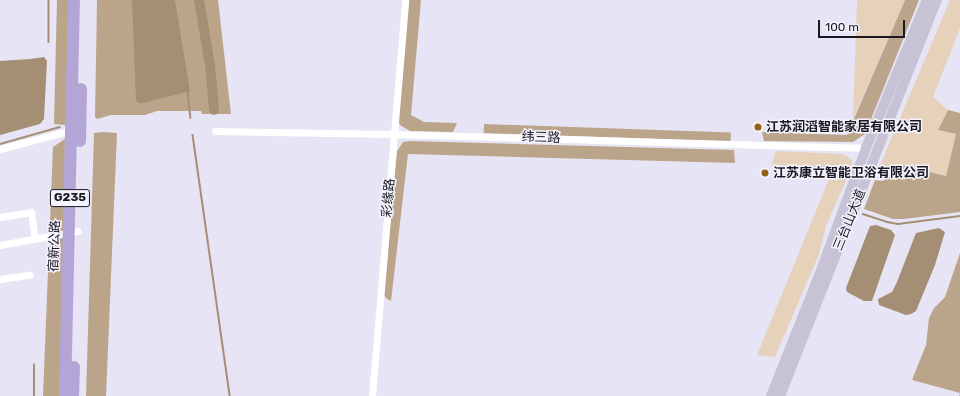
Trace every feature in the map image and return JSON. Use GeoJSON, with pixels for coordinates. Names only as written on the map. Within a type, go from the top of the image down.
{"type":"FeatureCollection","features":[{"type":"Feature","properties":{"kind":"highway","name":"宿新公路"},"geometry":{"type":"LineString","coordinates":[[73,396],[72,130],[74,0]]}},
{"type":"Feature","properties":{"kind":"highway","name":"宿新公路"},"geometry":{"type":"LineString","coordinates":[[65,396],[83,0]]}},
{"type":"Feature","properties":{"kind":"main road","name":"三台山大道"},"geometry":{"type":"LineString","coordinates":[[771,396],[823,265],[866,148],[926,0]]}},
{"type":"Feature","properties":{"kind":"main road","name":"三台山大道"},"geometry":{"type":"LineString","coordinates":[[780,396],[938,0]]}},
{"type":"Feature","properties":{"kind":"street","name":"彩缘路"},"geometry":{"type":"LineString","coordinates":[[372,396],[405,0]]}},
{"type":"Feature","properties":{"kind":"street"},"geometry":{"type":"LineString","coordinates":[[0,149],[72,130]]}},
{"type":"Feature","properties":{"kind":"street","name":"纬三路"},"geometry":{"type":"LineString","coordinates":[[215,131],[394,134],[866,148]]}},
{"type":"Feature","properties":{"kind":"street"},"geometry":{"type":"LineString","coordinates":[[0,217],[31,212],[35,239]]}},
{"type":"Feature","properties":{"kind":"street"},"geometry":{"type":"LineString","coordinates":[[0,245],[73,232]]}},
{"type":"Feature","properties":{"kind":"street"},"geometry":{"type":"LineString","coordinates":[[0,279],[30,274]]}},
{"type":"Feature","properties":{"kind":"shaded area"},"geometry":{"type":"Polygon","coordinates":[[[57,0],[71,0],[66,125],[54,124],[57,0]]]}},
{"type":"Feature","properties":{"kind":"shaded area"},"geometry":{"type":"Polygon","coordinates":[[[97,0],[218,0],[231,114],[202,114],[201,111],[157,111],[145,115],[111,115],[97,119],[95,117],[97,0]]]}},
{"type":"Feature","properties":{"kind":"shaded area"},"geometry":{"type":"Polygon","coordinates":[[[132,0],[175,0],[190,91],[143,103],[138,103],[136,100],[132,0]]]}},
{"type":"Feature","properties":{"kind":"shaded area"},"geometry":{"type":"Polygon","coordinates":[[[408,0],[421,0],[411,115],[424,122],[457,123],[453,132],[410,131],[400,125],[398,121],[408,0]]]}},
{"type":"Feature","properties":{"kind":"shaded area"},"geometry":{"type":"Polygon","coordinates":[[[857,0],[905,0],[853,119],[857,0]]]}},
{"type":"Feature","properties":{"kind":"shaded area"},"geometry":{"type":"Polygon","coordinates":[[[905,0],[919,0],[865,134],[853,142],[764,141],[762,132],[847,135],[905,0]]]}},
{"type":"Feature","properties":{"kind":"shaded area"},"geometry":{"type":"Polygon","coordinates":[[[950,0],[960,0],[960,28],[933,97],[948,110],[938,130],[956,134],[946,176],[901,165],[896,174],[889,178],[878,170],[950,0]]]}},
{"type":"Feature","properties":{"kind":"shaded area"},"geometry":{"type":"Polygon","coordinates":[[[44,57],[47,61],[44,119],[40,124],[0,135],[0,61],[44,57]]]}},
{"type":"Feature","properties":{"kind":"shaded area"},"geometry":{"type":"Polygon","coordinates":[[[948,110],[960,113],[960,212],[893,219],[864,209],[875,180],[882,181],[896,174],[901,165],[946,176],[956,134],[938,130],[948,110]]]}},
{"type":"Feature","properties":{"kind":"shaded area"},"geometry":{"type":"Polygon","coordinates":[[[484,124],[731,133],[731,142],[484,133],[484,124]]]}},
{"type":"Feature","properties":{"kind":"shaded area"},"geometry":{"type":"Polygon","coordinates":[[[94,133],[117,133],[106,396],[86,396],[94,133]]]}},
{"type":"Feature","properties":{"kind":"shaded area"},"geometry":{"type":"Polygon","coordinates":[[[68,137],[61,396],[43,396],[53,147],[68,137]]]}},
{"type":"Feature","properties":{"kind":"shaded area"},"geometry":{"type":"Polygon","coordinates":[[[403,142],[734,150],[735,163],[408,154],[391,301],[384,295],[397,151],[403,142]]]}},
{"type":"Feature","properties":{"kind":"shaded area"},"geometry":{"type":"Polygon","coordinates":[[[776,151],[843,154],[852,160],[852,167],[826,226],[819,254],[775,357],[757,355],[832,172],[772,164],[776,151]]]}},
{"type":"Feature","properties":{"kind":"shaded area"},"geometry":{"type":"Polygon","coordinates":[[[876,225],[891,230],[895,235],[872,301],[864,301],[847,292],[846,288],[870,226],[876,225]]]}},
{"type":"Feature","properties":{"kind":"shaded area"},"geometry":{"type":"Polygon","coordinates":[[[939,228],[945,232],[935,265],[916,311],[906,315],[879,305],[878,299],[892,292],[916,233],[939,228]]]}},
{"type":"Feature","properties":{"kind":"shaded area"},"geometry":{"type":"Polygon","coordinates":[[[960,253],[960,393],[912,380],[926,345],[929,318],[934,308],[945,297],[960,253]]]}},
{"type":"Feature","properties":{"kind":"waterway"},"geometry":{"type":"LineString","coordinates":[[49,0],[49,42]]}},
{"type":"Feature","properties":{"kind":"waterway"},"geometry":{"type":"LineString","coordinates":[[199,0],[210,65],[214,110]]}},
{"type":"Feature","properties":{"kind":"waterway"},"geometry":{"type":"LineString","coordinates":[[188,91],[191,118]]}},
{"type":"Feature","properties":{"kind":"waterway"},"geometry":{"type":"LineString","coordinates":[[0,144],[60,127]]}},
{"type":"Feature","properties":{"kind":"waterway"},"geometry":{"type":"LineString","coordinates":[[193,135],[230,396]]}},
{"type":"Feature","properties":{"kind":"waterway"},"geometry":{"type":"LineString","coordinates":[[863,214],[898,224],[960,216]]}},
{"type":"Feature","properties":{"kind":"waterway"},"geometry":{"type":"LineString","coordinates":[[34,365],[34,396]]}},
{"type":"Feature","properties":{"kind":"place","name":"江苏润滔智能家居有限公司"},"geometry":{"type":"Point","coordinates":[758,127]}},
{"type":"Feature","properties":{"kind":"place","name":"江苏康立智能卫浴有限公司"},"geometry":{"type":"Point","coordinates":[765,173]}}]}
